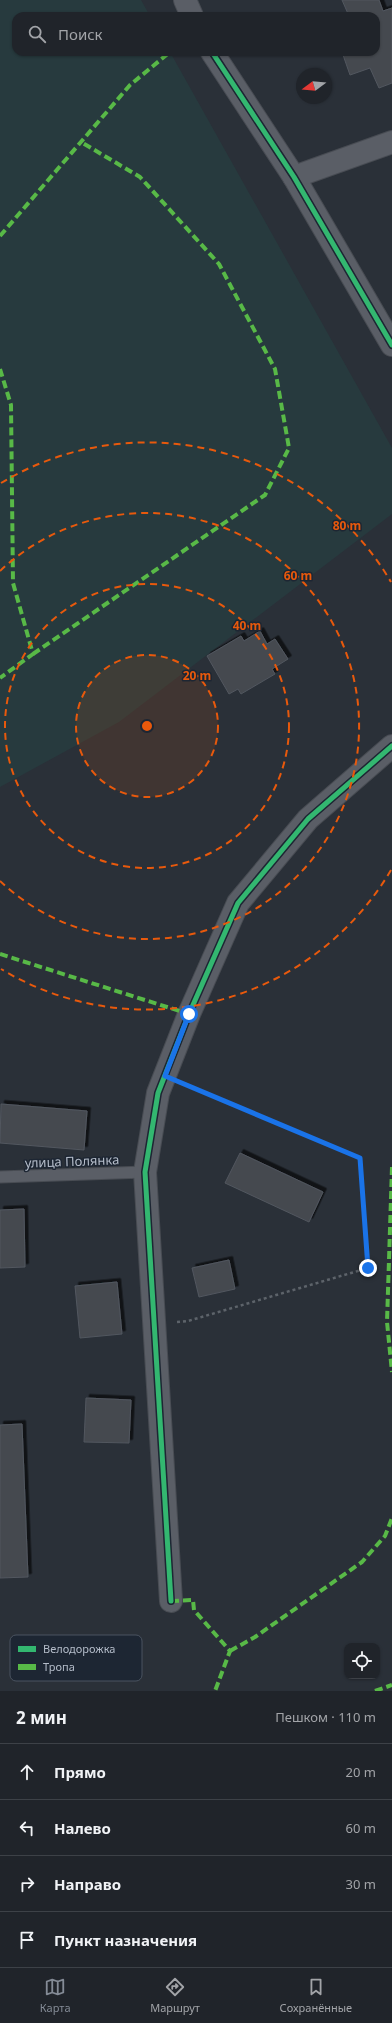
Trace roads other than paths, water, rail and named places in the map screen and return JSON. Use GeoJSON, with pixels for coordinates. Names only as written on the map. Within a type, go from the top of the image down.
{"type":"FeatureCollection","features":[{"type":"Feature","properties":{"kind":"street"},"geometry":{"type":"LineString","coordinates":[[185,0],[190,12]]}},
{"type":"Feature","properties":{"kind":"street"},"geometry":{"type":"LineString","coordinates":[[215,56],[294,177],[392,345]]}},
{"type":"Feature","properties":{"kind":"street"},"geometry":{"type":"LineString","coordinates":[[294,177],[392,142]]}},
{"type":"Feature","properties":{"kind":"street"},"geometry":{"type":"LineString","coordinates":[[170,1602],[152,1324],[145,1172],[158,1093],[189,1014],[238,903],[308,819],[392,746]]}},
{"type":"Feature","properties":{"kind":"lane","name":"улица Полянка"},"geometry":{"type":"LineString","coordinates":[[0,1177],[145,1172]]}}]}
